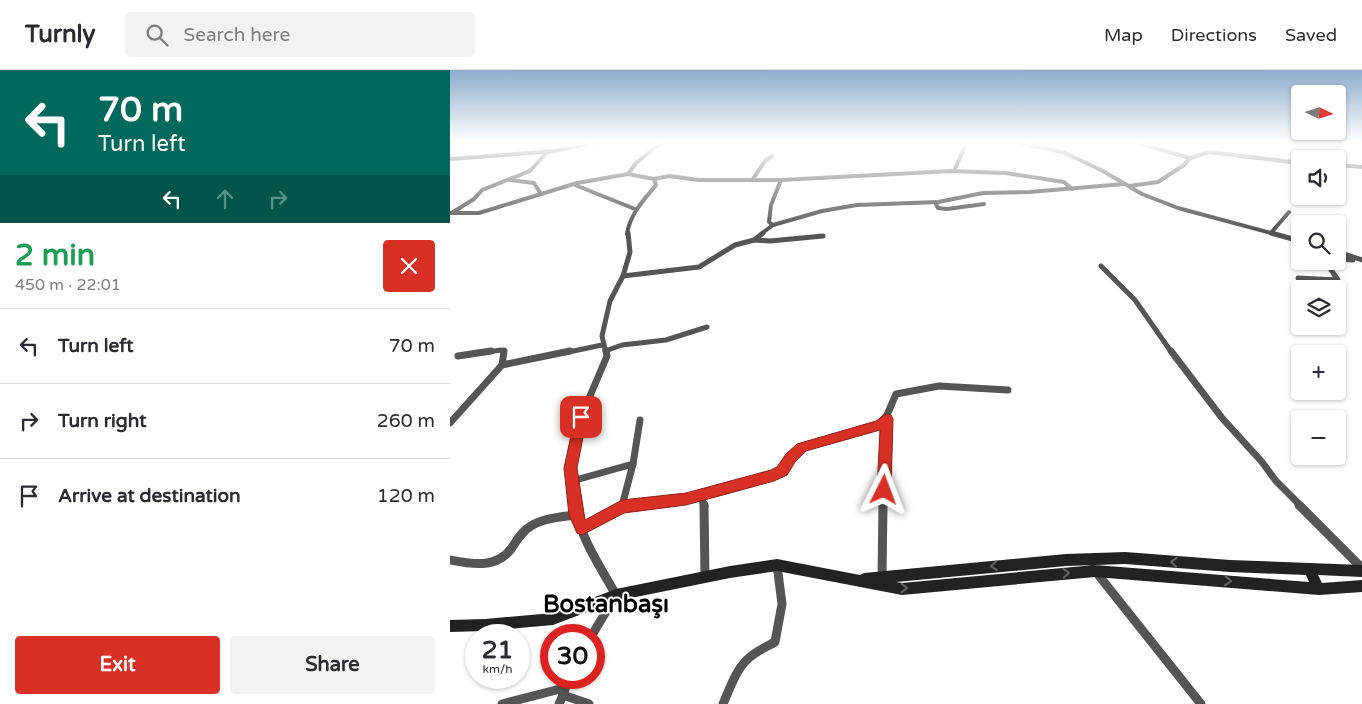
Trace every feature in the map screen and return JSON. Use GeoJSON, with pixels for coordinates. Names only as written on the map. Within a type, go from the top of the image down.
{"type":"FeatureCollection","features":[{"type":"Feature","properties":{"kind":"main road"},"geometry":{"type":"LineString","coordinates":[[450,626],[553,619],[616,595],[777,565],[902,589],[1095,565],[1125,558],[1310,571],[1362,570]]}},
{"type":"Feature","properties":{"kind":"main road"},"geometry":{"type":"LineString","coordinates":[[856,580],[1095,565],[1319,589],[1362,586]]}},
{"type":"Feature","properties":{"kind":"main road"},"geometry":{"type":"LineString","coordinates":[[1310,571],[1319,589]]}},
{"type":"Feature","properties":{"kind":"street"},"geometry":{"type":"LineString","coordinates":[[452,213],[474,199],[482,190],[528,172]]}},
{"type":"Feature","properties":{"kind":"street"},"geometry":{"type":"LineString","coordinates":[[753,179],[758,172]]}},
{"type":"Feature","properties":{"kind":"street"},"geometry":{"type":"LineString","coordinates":[[452,213],[479,213],[574,184],[628,174],[654,179],[669,176],[699,180],[753,179],[790,181],[944,172]]}},
{"type":"Feature","properties":{"kind":"street"},"geometry":{"type":"LineString","coordinates":[[969,172],[1006,173],[1056,180],[1064,182],[1072,189]]}},
{"type":"Feature","properties":{"kind":"street"},"geometry":{"type":"LineString","coordinates":[[1104,172],[1124,184],[1178,208],[1291,239]]}},
{"type":"Feature","properties":{"kind":"street"},"geometry":{"type":"LineString","coordinates":[[1129,186],[1158,182],[1174,172]]}},
{"type":"Feature","properties":{"kind":"street"},"geometry":{"type":"LineString","coordinates":[[599,624],[616,595],[593,554],[576,515],[570,468],[581,417],[607,356],[602,336],[610,301],[623,276],[630,252],[627,238],[629,223],[635,209],[655,188],[656,182],[654,179]]}},
{"type":"Feature","properties":{"kind":"street"},"geometry":{"type":"LineString","coordinates":[[510,180],[534,183],[541,194]]}},
{"type":"Feature","properties":{"kind":"street"},"geometry":{"type":"LineString","coordinates":[[773,225],[769,222],[768,213],[781,180]]}},
{"type":"Feature","properties":{"kind":"street"},"geometry":{"type":"LineString","coordinates":[[574,184],[635,209]]}},
{"type":"Feature","properties":{"kind":"street"},"geometry":{"type":"LineString","coordinates":[[754,240],[773,225],[822,211],[857,205],[934,202],[954,200],[982,193],[1072,189],[1124,184]]}},
{"type":"Feature","properties":{"kind":"street"},"geometry":{"type":"LineString","coordinates":[[934,202],[938,208],[947,209],[984,204]]}},
{"type":"Feature","properties":{"kind":"street"},"geometry":{"type":"LineString","coordinates":[[1271,233],[1289,212]]}},
{"type":"Feature","properties":{"kind":"street"},"geometry":{"type":"LineString","coordinates":[[623,276],[690,270],[716,258],[735,245],[754,240],[770,241],[823,236]]}},
{"type":"Feature","properties":{"kind":"street"},"geometry":{"type":"LineString","coordinates":[[1346,255],[1362,260]]}},
{"type":"Feature","properties":{"kind":"street"},"geometry":{"type":"LineString","coordinates":[[1346,259],[1362,260]]}},
{"type":"Feature","properties":{"kind":"street"},"geometry":{"type":"LineString","coordinates":[[1101,266],[1113,275],[1139,304],[1163,340],[1216,409],[1266,465],[1276,481],[1362,570]]}},
{"type":"Feature","properties":{"kind":"street"},"geometry":{"type":"LineString","coordinates":[[1298,278],[1338,280],[1331,270]]}},
{"type":"Feature","properties":{"kind":"street"},"geometry":{"type":"LineString","coordinates":[[502,365],[622,345],[666,340],[707,327]]}},
{"type":"Feature","properties":{"kind":"street"},"geometry":{"type":"LineString","coordinates":[[450,423],[502,365],[504,351],[458,356]]}},
{"type":"Feature","properties":{"kind":"street"},"geometry":{"type":"LineString","coordinates":[[882,577],[881,539],[886,419],[896,394],[940,386],[1008,390]]}},
{"type":"Feature","properties":{"kind":"street"},"geometry":{"type":"LineString","coordinates":[[450,413],[460,413]]}},
{"type":"Feature","properties":{"kind":"street"},"geometry":{"type":"LineString","coordinates":[[582,529],[622,507],[699,495],[774,475],[782,471],[790,458],[802,447],[880,425],[886,419]]}},
{"type":"Feature","properties":{"kind":"street"},"geometry":{"type":"LineString","coordinates":[[622,507],[633,464],[640,420]]}},
{"type":"Feature","properties":{"kind":"street"},"geometry":{"type":"LineString","coordinates":[[572,481],[633,464]]}},
{"type":"Feature","properties":{"kind":"street"},"geometry":{"type":"LineString","coordinates":[[699,495],[705,506],[706,577]]}},
{"type":"Feature","properties":{"kind":"street"},"geometry":{"type":"LineString","coordinates":[[450,560],[471,564],[495,563],[507,553],[523,531],[530,526],[548,518],[576,515]]}},
{"type":"Feature","properties":{"kind":"street"},"geometry":{"type":"LineString","coordinates":[[723,704],[734,679],[744,663],[754,653],[775,642],[780,625],[782,593],[777,565]]}},
{"type":"Feature","properties":{"kind":"street"},"geometry":{"type":"LineString","coordinates":[[1095,565],[1200,704]]}},
{"type":"Feature","properties":{"kind":"street"},"geometry":{"type":"LineString","coordinates":[[502,704],[562,696],[590,704]]}},
{"type":"Feature","properties":{"kind":"district","name":"Bostanbaşı"},"geometry":{"type":"Point","coordinates":[606,604]}},
{"type":"Feature","properties":{"kind":"route"},"geometry":{"type":"LineString","coordinates":[[581,417],[570,468],[576,515],[582,529],[622,507],[686,499],[774,475],[782,471],[790,458],[802,447],[880,425],[886,419],[884,490]]}}]}
